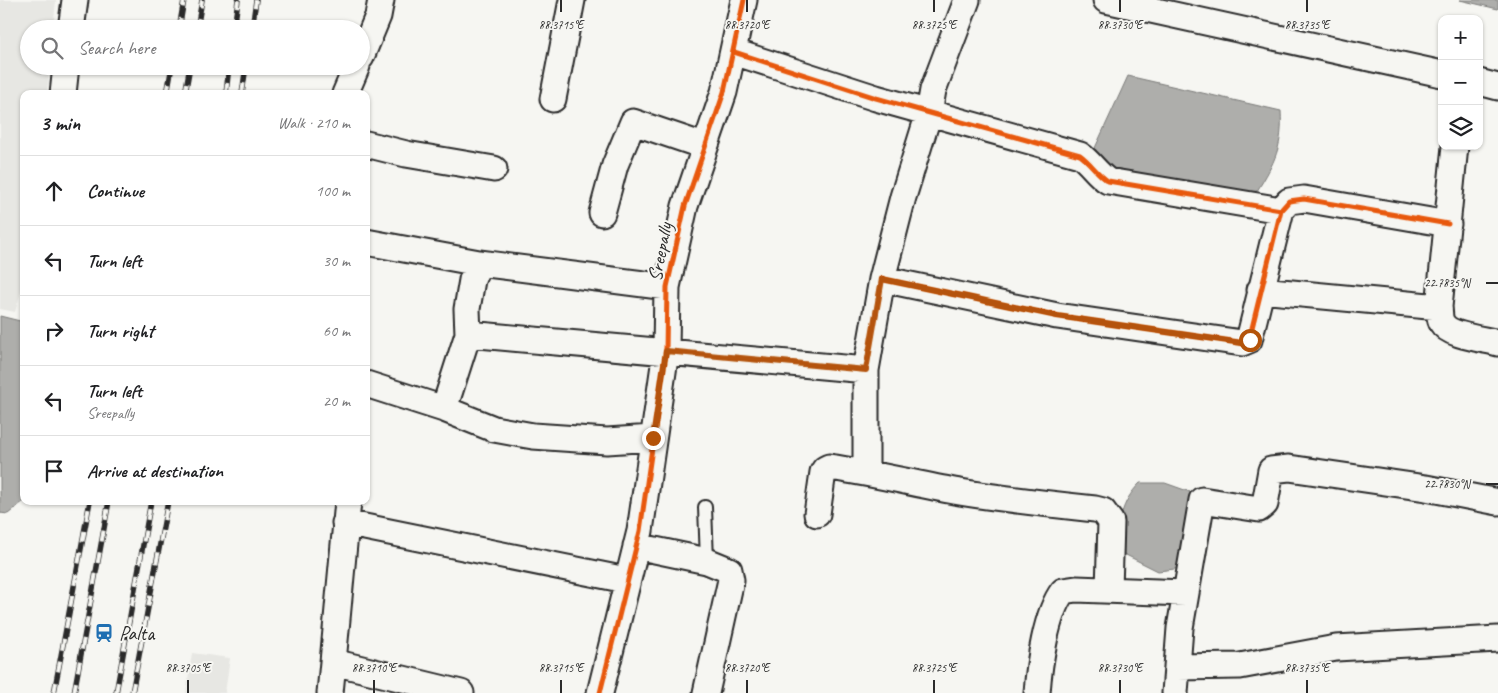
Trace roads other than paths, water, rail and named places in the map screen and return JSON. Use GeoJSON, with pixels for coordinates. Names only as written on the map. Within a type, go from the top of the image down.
{"type":"FeatureCollection","features":[{"type":"Feature","properties":{"kind":"street"},"geometry":{"type":"LineString","coordinates":[[72,20],[75,0]]}},
{"type":"Feature","properties":{"kind":"street"},"geometry":{"type":"LineString","coordinates":[[370,35],[378,16],[381,0]]}},
{"type":"Feature","properties":{"kind":"street"},"geometry":{"type":"LineString","coordinates":[[553,99],[572,0]]}},
{"type":"Feature","properties":{"kind":"street","name":"Sreepally"},"geometry":{"type":"LineString","coordinates":[[600,693],[614,641],[626,580],[636,546],[666,351],[667,287],[685,206],[724,92],[744,0]]}},
{"type":"Feature","properties":{"kind":"street"},"geometry":{"type":"LineString","coordinates":[[866,472],[866,370],[882,279],[902,197],[929,113],[938,76],[967,0]]}},
{"type":"Feature","properties":{"kind":"street"},"geometry":{"type":"LineString","coordinates":[[1106,0],[1438,73]]}},
{"type":"Feature","properties":{"kind":"street"},"geometry":{"type":"LineString","coordinates":[[734,52],[929,113],[1080,155],[1088,161],[1100,176],[1108,181],[1281,210]]}},
{"type":"Feature","properties":{"kind":"street"},"geometry":{"type":"LineString","coordinates":[[63,90],[65,75]]}},
{"type":"Feature","properties":{"kind":"street"},"geometry":{"type":"LineString","coordinates":[[347,90],[353,75]]}},
{"type":"Feature","properties":{"kind":"street"},"geometry":{"type":"LineString","coordinates":[[1483,83],[1498,87]]}},
{"type":"Feature","properties":{"kind":"street"},"geometry":{"type":"LineString","coordinates":[[602,213],[615,165],[633,122],[704,146]]}},
{"type":"Feature","properties":{"kind":"street"},"geometry":{"type":"LineString","coordinates":[[370,145],[406,154],[494,168]]}},
{"type":"Feature","properties":{"kind":"street"},"geometry":{"type":"LineString","coordinates":[[1455,150],[1439,307],[1441,322],[1446,329],[1455,333],[1498,342]]}},
{"type":"Feature","properties":{"kind":"street"},"geometry":{"type":"LineString","coordinates":[[882,279],[1057,316],[1242,343],[1250,340],[1260,290],[1281,210],[1289,201],[1304,199],[1448,224]]}},
{"type":"Feature","properties":{"kind":"street"},"geometry":{"type":"LineString","coordinates":[[370,243],[479,264],[667,287]]}},
{"type":"Feature","properties":{"kind":"street"},"geometry":{"type":"LineString","coordinates":[[444,409],[468,334],[466,309],[472,280],[479,264]]}},
{"type":"Feature","properties":{"kind":"street"},"geometry":{"type":"LineString","coordinates":[[1260,290],[1439,307]]}},
{"type":"Feature","properties":{"kind":"street"},"geometry":{"type":"LineString","coordinates":[[468,334],[866,370]]}},
{"type":"Feature","properties":{"kind":"street"},"geometry":{"type":"LineString","coordinates":[[370,385],[444,409],[494,429],[532,436],[607,441],[653,438]]}},
{"type":"Feature","properties":{"kind":"street"},"geometry":{"type":"LineString","coordinates":[[1175,693],[1185,593],[1202,500],[1259,509],[1265,504],[1272,470],[1289,468],[1416,486],[1498,502]]}},
{"type":"Feature","properties":{"kind":"street"},"geometry":{"type":"LineString","coordinates":[[817,514],[825,469],[866,472],[955,491],[1103,511],[1111,522],[1112,534],[1109,590]]}},
{"type":"Feature","properties":{"kind":"street"},"geometry":{"type":"LineString","coordinates":[[330,693],[347,512],[626,580]]}},
{"type":"Feature","properties":{"kind":"street"},"geometry":{"type":"LineString","coordinates":[[636,546],[708,561],[729,570],[731,575],[706,693]]}},
{"type":"Feature","properties":{"kind":"street"},"geometry":{"type":"LineString","coordinates":[[1038,693],[1045,640],[1057,598],[1063,590],[1185,593]]}},
{"type":"Feature","properties":{"kind":"street"},"geometry":{"type":"LineString","coordinates":[[1178,666],[1240,666],[1336,648],[1498,639]]}},
{"type":"Feature","properties":{"kind":"street"},"geometry":{"type":"LineString","coordinates":[[333,662],[460,693]]}},
{"type":"Feature","properties":{"kind":"lane"},"geometry":{"type":"LineString","coordinates":[[705,507],[708,561]]}},
{"type":"Feature","properties":{"kind":"railway"},"geometry":{"type":"LineString","coordinates":[[181,20],[184,0]]}},
{"type":"Feature","properties":{"kind":"railway"},"geometry":{"type":"LineString","coordinates":[[199,20],[202,0]]}},
{"type":"Feature","properties":{"kind":"railway"},"geometry":{"type":"LineString","coordinates":[[235,20],[238,0]]}},
{"type":"Feature","properties":{"kind":"railway"},"geometry":{"type":"LineString","coordinates":[[253,20],[256,0]]}},
{"type":"Feature","properties":{"kind":"railway"},"geometry":{"type":"LineString","coordinates":[[168,90],[170,75]]}},
{"type":"Feature","properties":{"kind":"railway"},"geometry":{"type":"LineString","coordinates":[[186,90],[188,75]]}},
{"type":"Feature","properties":{"kind":"railway"},"geometry":{"type":"LineString","coordinates":[[226,90],[228,75]]}},
{"type":"Feature","properties":{"kind":"railway"},"geometry":{"type":"LineString","coordinates":[[243,90],[245,75]]}},
{"type":"Feature","properties":{"kind":"railway"},"geometry":{"type":"LineString","coordinates":[[54,693],[89,505]]}},
{"type":"Feature","properties":{"kind":"railway"},"geometry":{"type":"LineString","coordinates":[[74,693],[108,505]]}},
{"type":"Feature","properties":{"kind":"railway"},"geometry":{"type":"LineString","coordinates":[[116,693],[150,505]]}},
{"type":"Feature","properties":{"kind":"railway"},"geometry":{"type":"LineString","coordinates":[[132,693],[167,505]]}},
{"type":"Feature","properties":{"kind":"place","name":"Palta"},"geometry":{"type":"Point","coordinates":[104,633]}}]}
